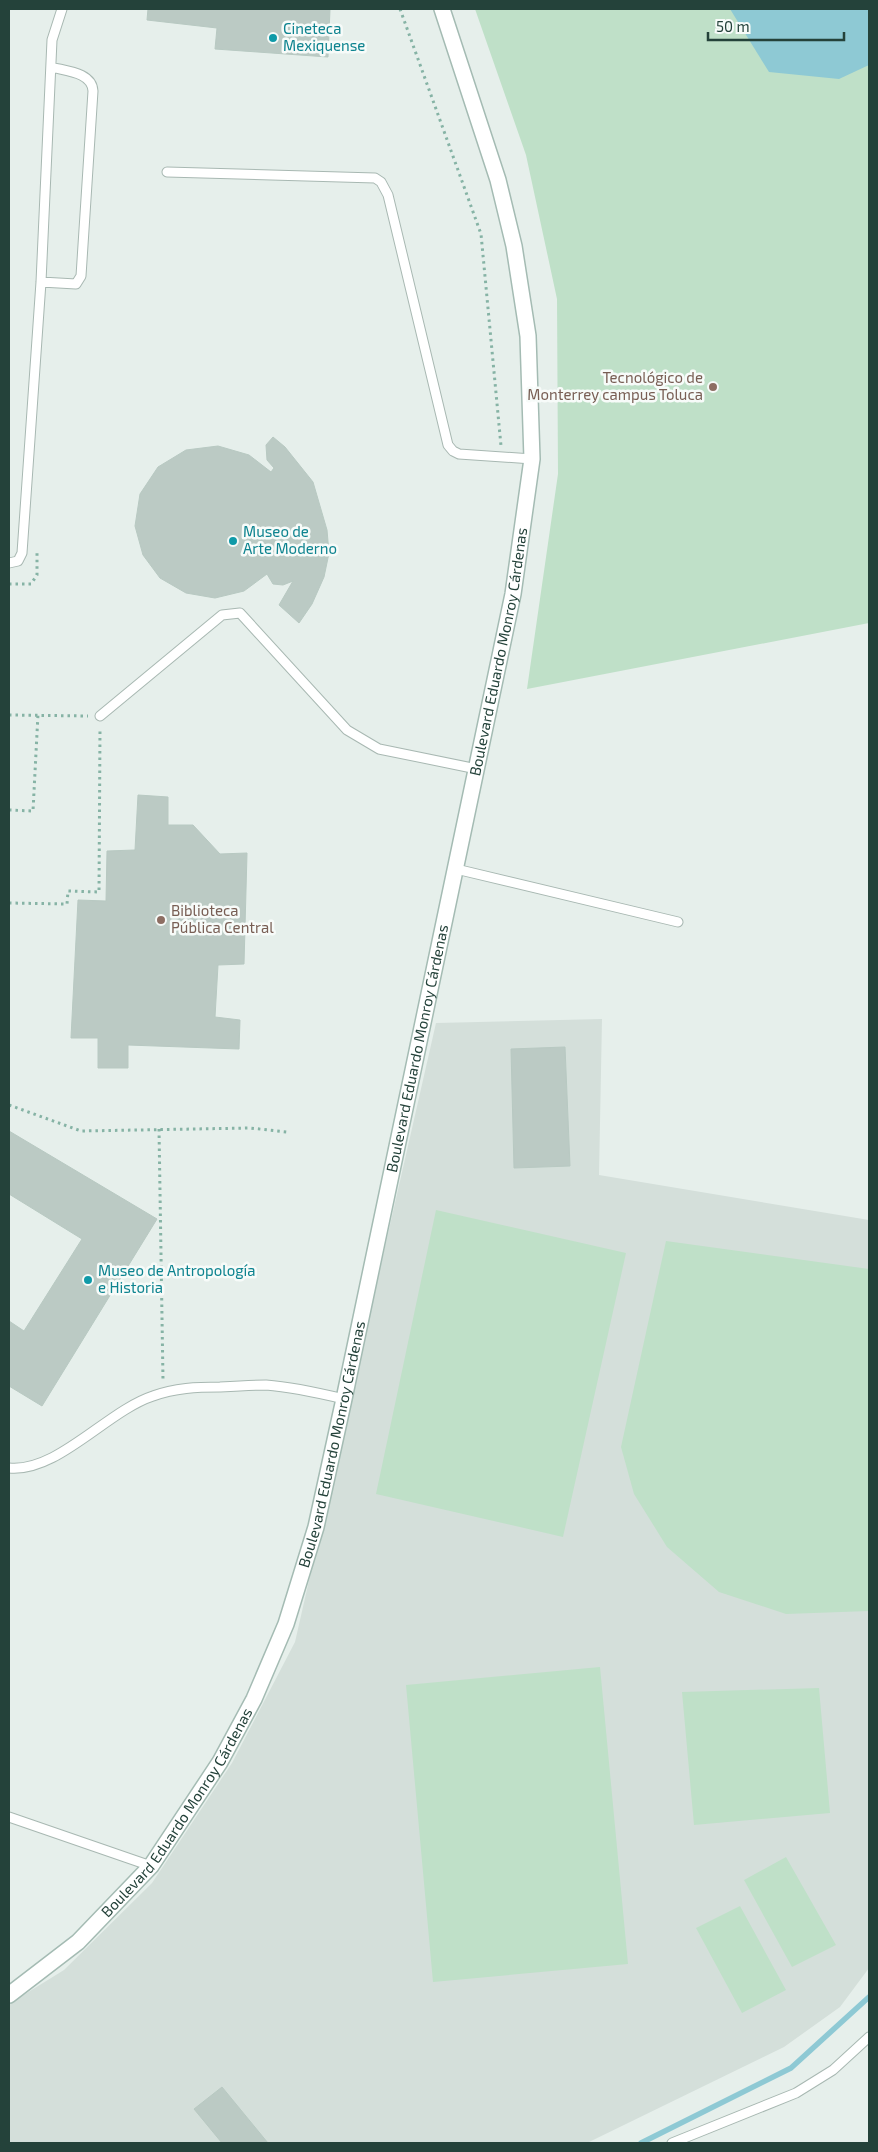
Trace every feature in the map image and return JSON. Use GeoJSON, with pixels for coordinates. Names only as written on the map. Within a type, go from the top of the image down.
{"type":"FeatureCollection","features":[{"type":"Feature","properties":{"kind":"main road","name":"Boulevard Eduardo Monroy Cárdenas"},"geometry":{"type":"LineString","coordinates":[[9,1995],[78,1942],[151,1866],[220,1762],[254,1699],[286,1624],[316,1526],[344,1399],[513,594],[532,459],[528,336],[514,246],[498,180],[442,9]]}},
{"type":"Feature","properties":{"kind":"lane"},"geometry":{"type":"LineString","coordinates":[[9,563],[18,561],[22,553],[41,282],[52,40],[62,9]]}},
{"type":"Feature","properties":{"kind":"lane"},"geometry":{"type":"LineString","coordinates":[[41,282],[76,284],[81,276],[93,91],[87,77],[51,67]]}},
{"type":"Feature","properties":{"kind":"lane"},"geometry":{"type":"LineString","coordinates":[[167,172],[375,178],[381,182],[388,195],[448,445],[459,454],[532,459]]}},
{"type":"Feature","properties":{"kind":"lane"},"geometry":{"type":"LineString","coordinates":[[100,716],[222,615],[240,613],[346,730],[379,749],[477,769]]}},
{"type":"Feature","properties":{"kind":"lane"},"geometry":{"type":"LineString","coordinates":[[456,869],[678,922]]}},
{"type":"Feature","properties":{"kind":"lane"},"geometry":{"type":"LineString","coordinates":[[9,1468],[33,1466],[48,1461],[114,1416],[151,1396],[182,1388],[266,1386],[303,1390],[344,1399]]}},
{"type":"Feature","properties":{"kind":"lane"},"geometry":{"type":"LineString","coordinates":[[9,1817],[151,1866]]}},
{"type":"Feature","properties":{"kind":"lane"},"geometry":{"type":"LineString","coordinates":[[672,2143],[796,2093],[833,2070],[869,2037]]}},
{"type":"Feature","properties":{"kind":"path"},"geometry":{"type":"LineString","coordinates":[[400,9],[481,234],[502,450]]}},
{"type":"Feature","properties":{"kind":"path"},"geometry":{"type":"LineString","coordinates":[[9,584],[31,584],[36,575],[38,545]]}},
{"type":"Feature","properties":{"kind":"path"},"geometry":{"type":"LineString","coordinates":[[9,810],[33,810],[38,714]]}},
{"type":"Feature","properties":{"kind":"path"},"geometry":{"type":"LineString","coordinates":[[9,715],[100,716],[99,892],[68,891],[67,904],[9,903]]}},
{"type":"Feature","properties":{"kind":"path"},"geometry":{"type":"LineString","coordinates":[[9,1105],[82,1131],[250,1128],[287,1132]]}},
{"type":"Feature","properties":{"kind":"path"},"geometry":{"type":"LineString","coordinates":[[159,1129],[164,1393]]}},
{"type":"Feature","properties":{"kind":"shaded area"},"geometry":{"type":"Polygon","coordinates":[[[602,1019],[599,1175],[869,1220],[869,1968],[840,2007],[784,2047],[587,2143],[9,2143],[9,2004],[64,1970],[152,1883],[232,1763],[295,1642],[436,1023],[602,1019]]]}},
{"type":"Feature","properties":{"kind":"green space","name":"Tecnológico de Monterrey campus Toluca"},"geometry":{"type":"Polygon","coordinates":[[[475,9],[869,9],[869,623],[527,689],[558,474],[557,299],[526,155],[475,9]]]}},
{"type":"Feature","properties":{"kind":"green space"},"geometry":{"type":"Polygon","coordinates":[[[436,1210],[626,1253],[563,1537],[376,1494],[436,1210]]]}},
{"type":"Feature","properties":{"kind":"green space"},"geometry":{"type":"Polygon","coordinates":[[[666,1241],[869,1269],[869,1611],[786,1614],[719,1592],[667,1547],[634,1494],[621,1447],[666,1241]]]}},
{"type":"Feature","properties":{"kind":"green space"},"geometry":{"type":"Polygon","coordinates":[[[600,1667],[628,1964],[433,1982],[406,1685],[600,1667]]]}},
{"type":"Feature","properties":{"kind":"green space"},"geometry":{"type":"Polygon","coordinates":[[[819,1688],[830,1813],[694,1825],[682,1692],[819,1688]]]}},
{"type":"Feature","properties":{"kind":"green space"},"geometry":{"type":"Polygon","coordinates":[[[786,1857],[836,1945],[792,1967],[744,1880],[786,1857]]]}},
{"type":"Feature","properties":{"kind":"green space"},"geometry":{"type":"Polygon","coordinates":[[[740,1906],[786,1990],[742,2013],[696,1928],[740,1906]]]}},
{"type":"Feature","properties":{"kind":"water"},"geometry":{"type":"Polygon","coordinates":[[[730,9],[869,9],[869,65],[839,79],[769,72],[730,9]]]}},
{"type":"Feature","properties":{"kind":"building","name":"Cineteca Mexiquense"},"geometry":{"type":"Polygon","coordinates":[[[148,9],[330,9],[328,57],[215,49],[217,28],[147,20],[148,9]]]}},
{"type":"Feature","properties":{"kind":"building","name":"Museo de Arte Moderno"},"geometry":{"type":"Polygon","coordinates":[[[273,437],[285,447],[313,482],[327,530],[329,553],[324,577],[312,604],[299,623],[279,605],[293,581],[283,585],[273,584],[267,574],[244,591],[215,598],[186,593],[160,578],[143,555],[135,526],[140,494],[158,467],[186,450],[218,446],[249,455],[271,472],[274,468],[267,460],[266,445],[273,437]]]}},
{"type":"Feature","properties":{"kind":"building","name":"Biblioteca Pública Central"},"geometry":{"type":"Polygon","coordinates":[[[138,795],[168,797],[168,825],[193,825],[220,854],[247,853],[244,964],[218,965],[215,1017],[240,1020],[239,1049],[128,1045],[128,1068],[98,1068],[98,1038],[71,1038],[78,900],[106,901],[107,851],[135,850],[138,795]]]}},
{"type":"Feature","properties":{"kind":"building"},"geometry":{"type":"Polygon","coordinates":[[[565,1047],[570,1166],[514,1168],[511,1049],[565,1047]]]}},
{"type":"Feature","properties":{"kind":"building","name":"Museo de Antropología e Historia"},"geometry":{"type":"Polygon","coordinates":[[[9,1131],[157,1219],[42,1406],[9,1386],[9,1321],[24,1331],[82,1239],[9,1194],[9,1131]]]}},
{"type":"Feature","properties":{"kind":"building"},"geometry":{"type":"Polygon","coordinates":[[[222,2087],[268,2143],[222,2143],[194,2109],[222,2087]]]}},
{"type":"Feature","properties":{"kind":"waterway"},"geometry":{"type":"LineString","coordinates":[[641,2143],[791,2068],[869,1997]]}},
{"type":"Feature","properties":{"kind":"place","name":"Cineteca Mexiquense"},"geometry":{"type":"Point","coordinates":[273,38]}},
{"type":"Feature","properties":{"kind":"place","name":"Tecnológico de Monterrey campus Toluca"},"geometry":{"type":"Point","coordinates":[713,387]}},
{"type":"Feature","properties":{"kind":"place","name":"Museo de Arte Moderno"},"geometry":{"type":"Point","coordinates":[233,541]}},
{"type":"Feature","properties":{"kind":"place","name":"Biblioteca Pública Central"},"geometry":{"type":"Point","coordinates":[161,920]}},
{"type":"Feature","properties":{"kind":"place","name":"Museo de Antropología e Historia"},"geometry":{"type":"Point","coordinates":[88,1280]}}]}
